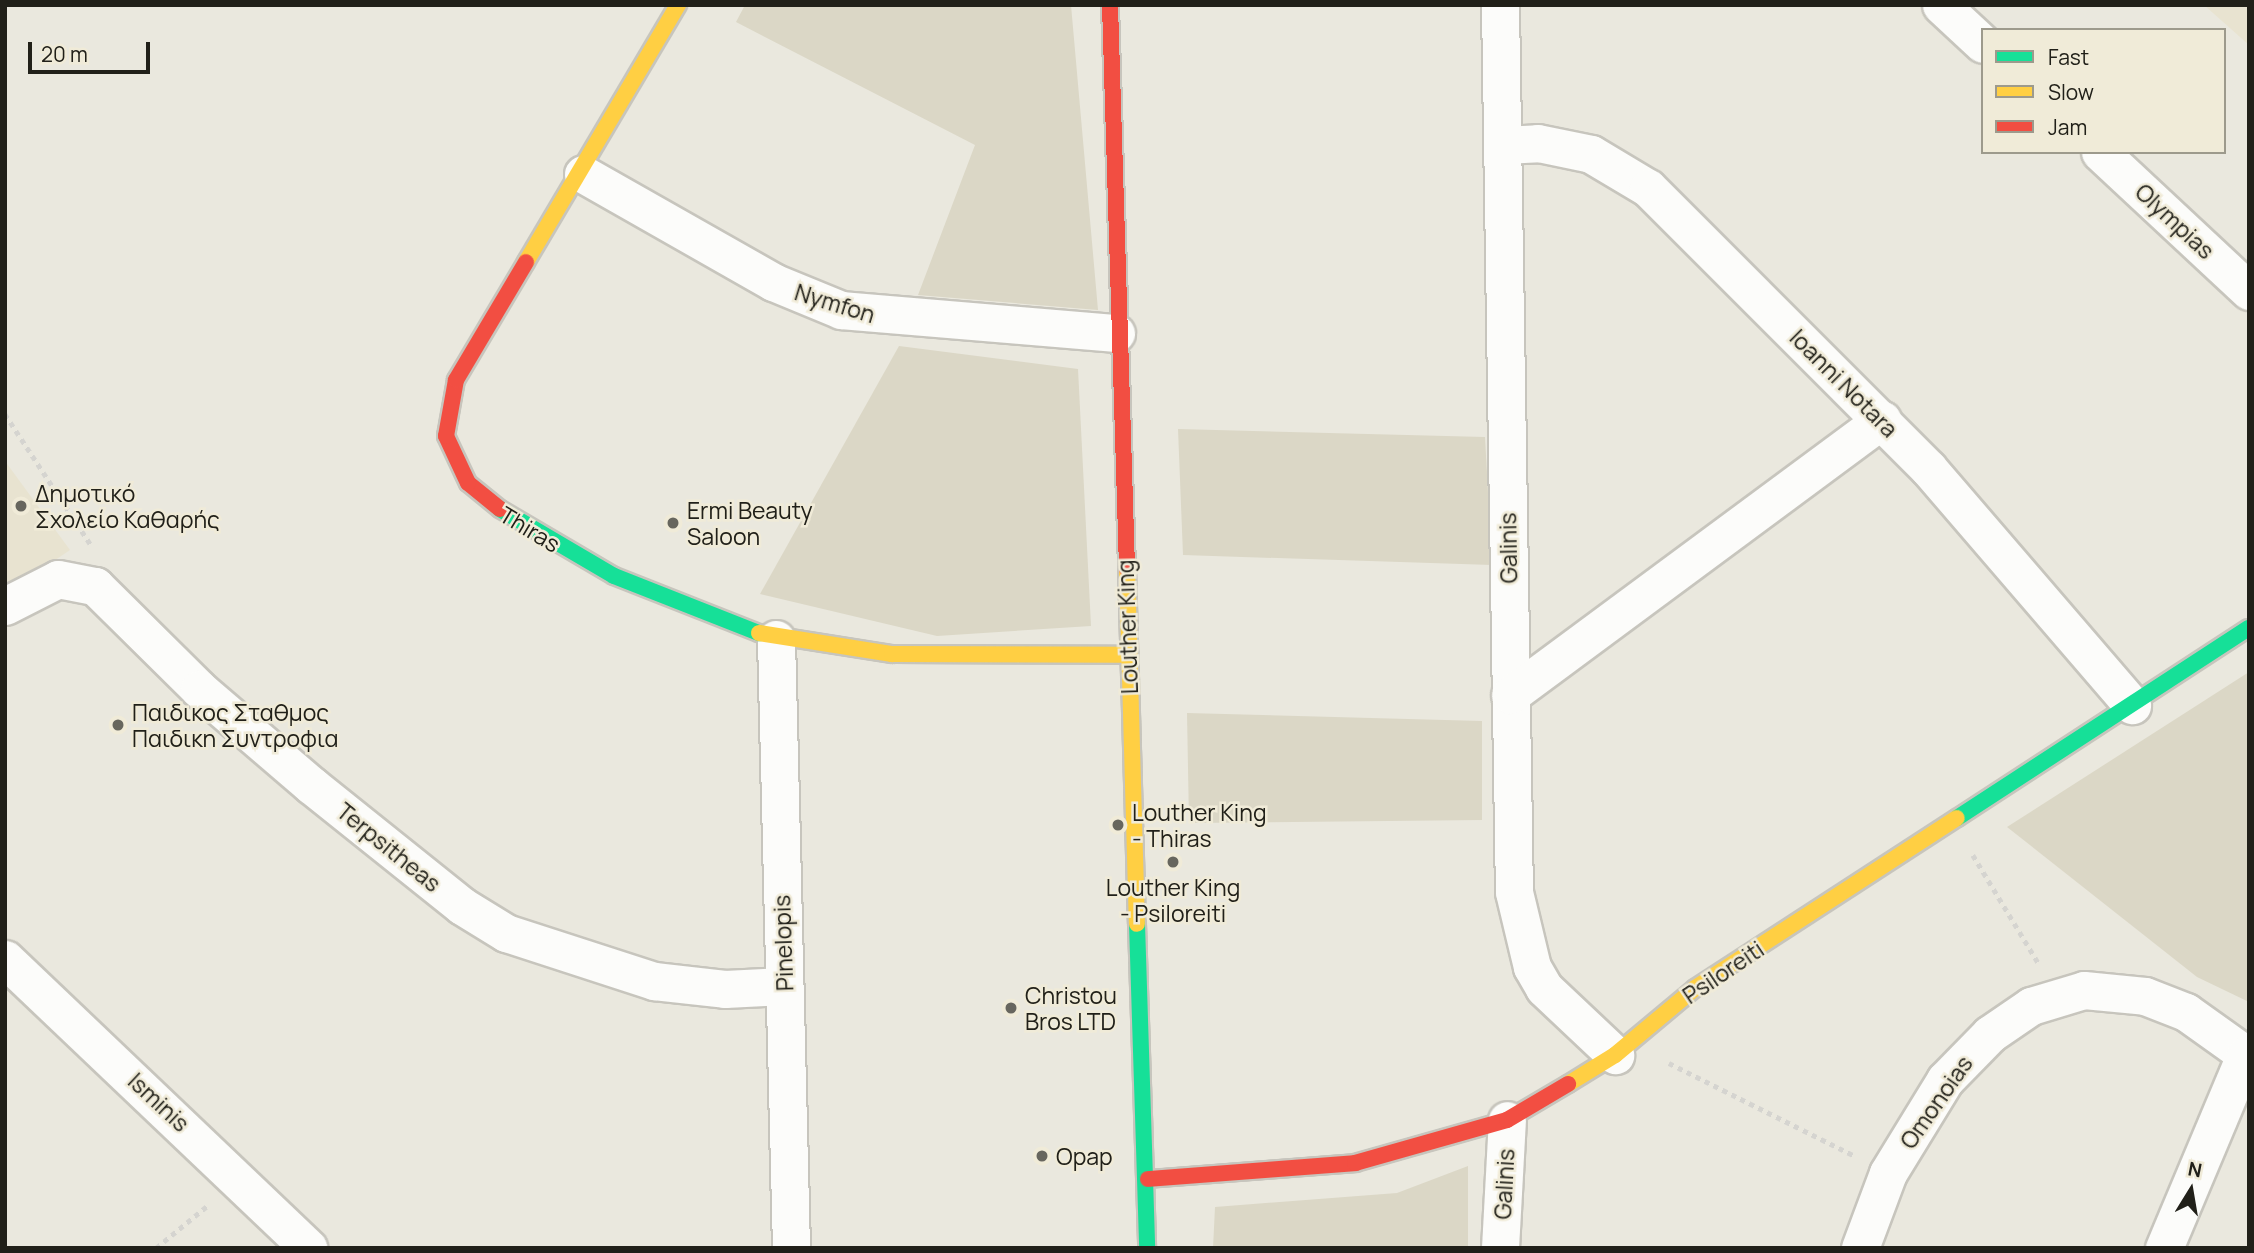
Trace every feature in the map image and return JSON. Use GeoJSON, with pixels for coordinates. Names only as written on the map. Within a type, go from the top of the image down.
{"type":"FeatureCollection","features":[{"type":"Feature","properties":{"kind":"street","name":"Thiras"},"geometry":{"type":"LineString","coordinates":[[678,5],[583,174],[456,380],[446,418],[455,462],[488,503],[571,553],[688,608],[776,639],[892,654],[1128,655]]}},
{"type":"Feature","properties":{"kind":"street","name":"Louther King"},"geometry":{"type":"LineString","coordinates":[[1110,5],[1116,333],[1148,1179],[1147,1248]]}},
{"type":"Feature","properties":{"kind":"street","name":"Galinis"},"geometry":{"type":"LineString","coordinates":[[1500,5],[1511,856],[1522,933],[1544,988],[1623,1049]]}},
{"type":"Feature","properties":{"kind":"street"},"geometry":{"type":"LineString","coordinates":[[1941,5],[1981,42]]}},
{"type":"Feature","properties":{"kind":"street","name":"Ioanni Notara"},"geometry":{"type":"LineString","coordinates":[[1503,145],[1538,143],[1591,154],[1648,188],[1882,420],[2132,705]]}},
{"type":"Feature","properties":{"kind":"street","name":"Olympias"},"geometry":{"type":"LineString","coordinates":[[2102,154],[2249,291]]}},
{"type":"Feature","properties":{"kind":"street","name":"Nymfon"},"geometry":{"type":"LineString","coordinates":[[583,174],[773,282],[841,310],[1116,333]]}},
{"type":"Feature","properties":{"kind":"street"},"geometry":{"type":"LineString","coordinates":[[1510,695],[1882,420]]}},
{"type":"Feature","properties":{"kind":"street"},"geometry":{"type":"LineString","coordinates":[[5,606],[58,579],[96,586]]}},
{"type":"Feature","properties":{"kind":"street","name":"Terpsitheas"},"geometry":{"type":"LineString","coordinates":[[96,586],[301,777],[484,920],[530,944],[630,976],[725,989],[784,986]]}},
{"type":"Feature","properties":{"kind":"street","name":"Psiloreiti"},"geometry":{"type":"LineString","coordinates":[[1148,1179],[1354,1163],[1507,1120],[1623,1049],[1695,988],[1954,824],[2249,628]]}},
{"type":"Feature","properties":{"kind":"street","name":"Pinelopis"},"geometry":{"type":"LineString","coordinates":[[776,639],[791,1248]]}},
{"type":"Feature","properties":{"kind":"street","name":"Isminis"},"geometry":{"type":"LineString","coordinates":[[5,959],[241,1178],[308,1248]]}},
{"type":"Feature","properties":{"kind":"street","name":"Omonoias"},"geometry":{"type":"LineString","coordinates":[[1860,1248],[1888,1173],[1966,1055],[2009,1019],[2058,995],[2114,990],[2145,996],[2186,1012],[2247,1056]]}},
{"type":"Feature","properties":{"kind":"street"},"geometry":{"type":"LineString","coordinates":[[2164,1248],[2247,1056]]}},
{"type":"Feature","properties":{"kind":"street","name":"Galinis"},"geometry":{"type":"LineString","coordinates":[[1500,1248],[1507,1120]]}},
{"type":"Feature","properties":{"kind":"path"},"geometry":{"type":"LineString","coordinates":[[5,414],[96,552],[96,586]]}},
{"type":"Feature","properties":{"kind":"path"},"geometry":{"type":"LineString","coordinates":[[1954,824],[2058,995]]}},
{"type":"Feature","properties":{"kind":"path"},"geometry":{"type":"LineString","coordinates":[[1623,1049],[1888,1173]]}},
{"type":"Feature","properties":{"kind":"path"},"geometry":{"type":"LineString","coordinates":[[156,1248],[241,1178]]}},
{"type":"Feature","properties":{"kind":"shaded area"},"geometry":{"type":"Polygon","coordinates":[[[745,5],[1071,5],[1098,310],[918,295],[975,145],[736,22],[745,5]]]}},
{"type":"Feature","properties":{"kind":"shaded area"},"geometry":{"type":"Polygon","coordinates":[[[2204,5],[2249,5],[2249,45],[2204,5]]]}},
{"type":"Feature","properties":{"kind":"shaded area"},"geometry":{"type":"Polygon","coordinates":[[[899,346],[1078,369],[1091,626],[937,636],[760,594],[899,346]]]}},
{"type":"Feature","properties":{"kind":"shaded area"},"geometry":{"type":"Polygon","coordinates":[[[1178,429],[1485,437],[1492,565],[1183,555],[1178,429]]]}},
{"type":"Feature","properties":{"kind":"shaded area","name":"Δημοτικό Σχολείο Καθαρής"},"geometry":{"type":"Polygon","coordinates":[[[5,461],[70,550],[5,594],[5,461]]]}},
{"type":"Feature","properties":{"kind":"shaded area"},"geometry":{"type":"Polygon","coordinates":[[[2249,672],[2249,1002],[2197,977],[2007,827],[2249,672]]]}},
{"type":"Feature","properties":{"kind":"shaded area"},"geometry":{"type":"Polygon","coordinates":[[[1187,713],[1482,721],[1482,820],[1189,823],[1187,713]]]}},
{"type":"Feature","properties":{"kind":"shaded area"},"geometry":{"type":"Polygon","coordinates":[[[1468,1166],[1468,1248],[1213,1248],[1215,1207],[1397,1193],[1468,1166]]]}},
{"type":"Feature","properties":{"kind":"traffic: fast"},"geometry":{"type":"LineString","coordinates":[[500,509],[614,576],[759,633]]}},
{"type":"Feature","properties":{"kind":"traffic: fast"},"geometry":{"type":"LineString","coordinates":[[1957,818],[2249,628]]}},
{"type":"Feature","properties":{"kind":"traffic: fast"},"geometry":{"type":"LineString","coordinates":[[1137,924],[1147,1248]]}},
{"type":"Feature","properties":{"kind":"traffic: slow"},"geometry":{"type":"LineString","coordinates":[[526,262],[678,5]]}},
{"type":"Feature","properties":{"kind":"traffic: slow"},"geometry":{"type":"LineString","coordinates":[[1127,569],[1137,924]]}},
{"type":"Feature","properties":{"kind":"traffic: slow"},"geometry":{"type":"LineString","coordinates":[[759,633],[892,654],[1128,655]]}},
{"type":"Feature","properties":{"kind":"traffic: slow"},"geometry":{"type":"LineString","coordinates":[[1568,1084],[1615,1055],[1695,988],[1957,818]]}},
{"type":"Feature","properties":{"kind":"traffic: jam"},"geometry":{"type":"LineString","coordinates":[[1110,5],[1127,569]]}},
{"type":"Feature","properties":{"kind":"traffic: jam"},"geometry":{"type":"LineString","coordinates":[[500,509],[468,483],[446,436],[456,380],[526,262]]}},
{"type":"Feature","properties":{"kind":"traffic: jam"},"geometry":{"type":"LineString","coordinates":[[1148,1179],[1355,1163],[1507,1120],[1568,1084]]}},
{"type":"Feature","properties":{"kind":"place","name":"Δημοτικό Σχολείο Καθαρής"},"geometry":{"type":"Point","coordinates":[21,506]}},
{"type":"Feature","properties":{"kind":"place","name":"Ermi Beauty Saloon"},"geometry":{"type":"Point","coordinates":[673,523]}},
{"type":"Feature","properties":{"kind":"place","name":"Παιδικος Σταθμος Παιδικη Συντροφια"},"geometry":{"type":"Point","coordinates":[118,725]}},
{"type":"Feature","properties":{"kind":"place","name":"Louther King - Thiras"},"geometry":{"type":"Point","coordinates":[1118,825]}},
{"type":"Feature","properties":{"kind":"place","name":"Louther King - Psiloreiti"},"geometry":{"type":"Point","coordinates":[1173,862]}},
{"type":"Feature","properties":{"kind":"place","name":"Christou Bros LTD"},"geometry":{"type":"Point","coordinates":[1011,1008]}},
{"type":"Feature","properties":{"kind":"place","name":"Opap"},"geometry":{"type":"Point","coordinates":[1042,1156]}}]}
